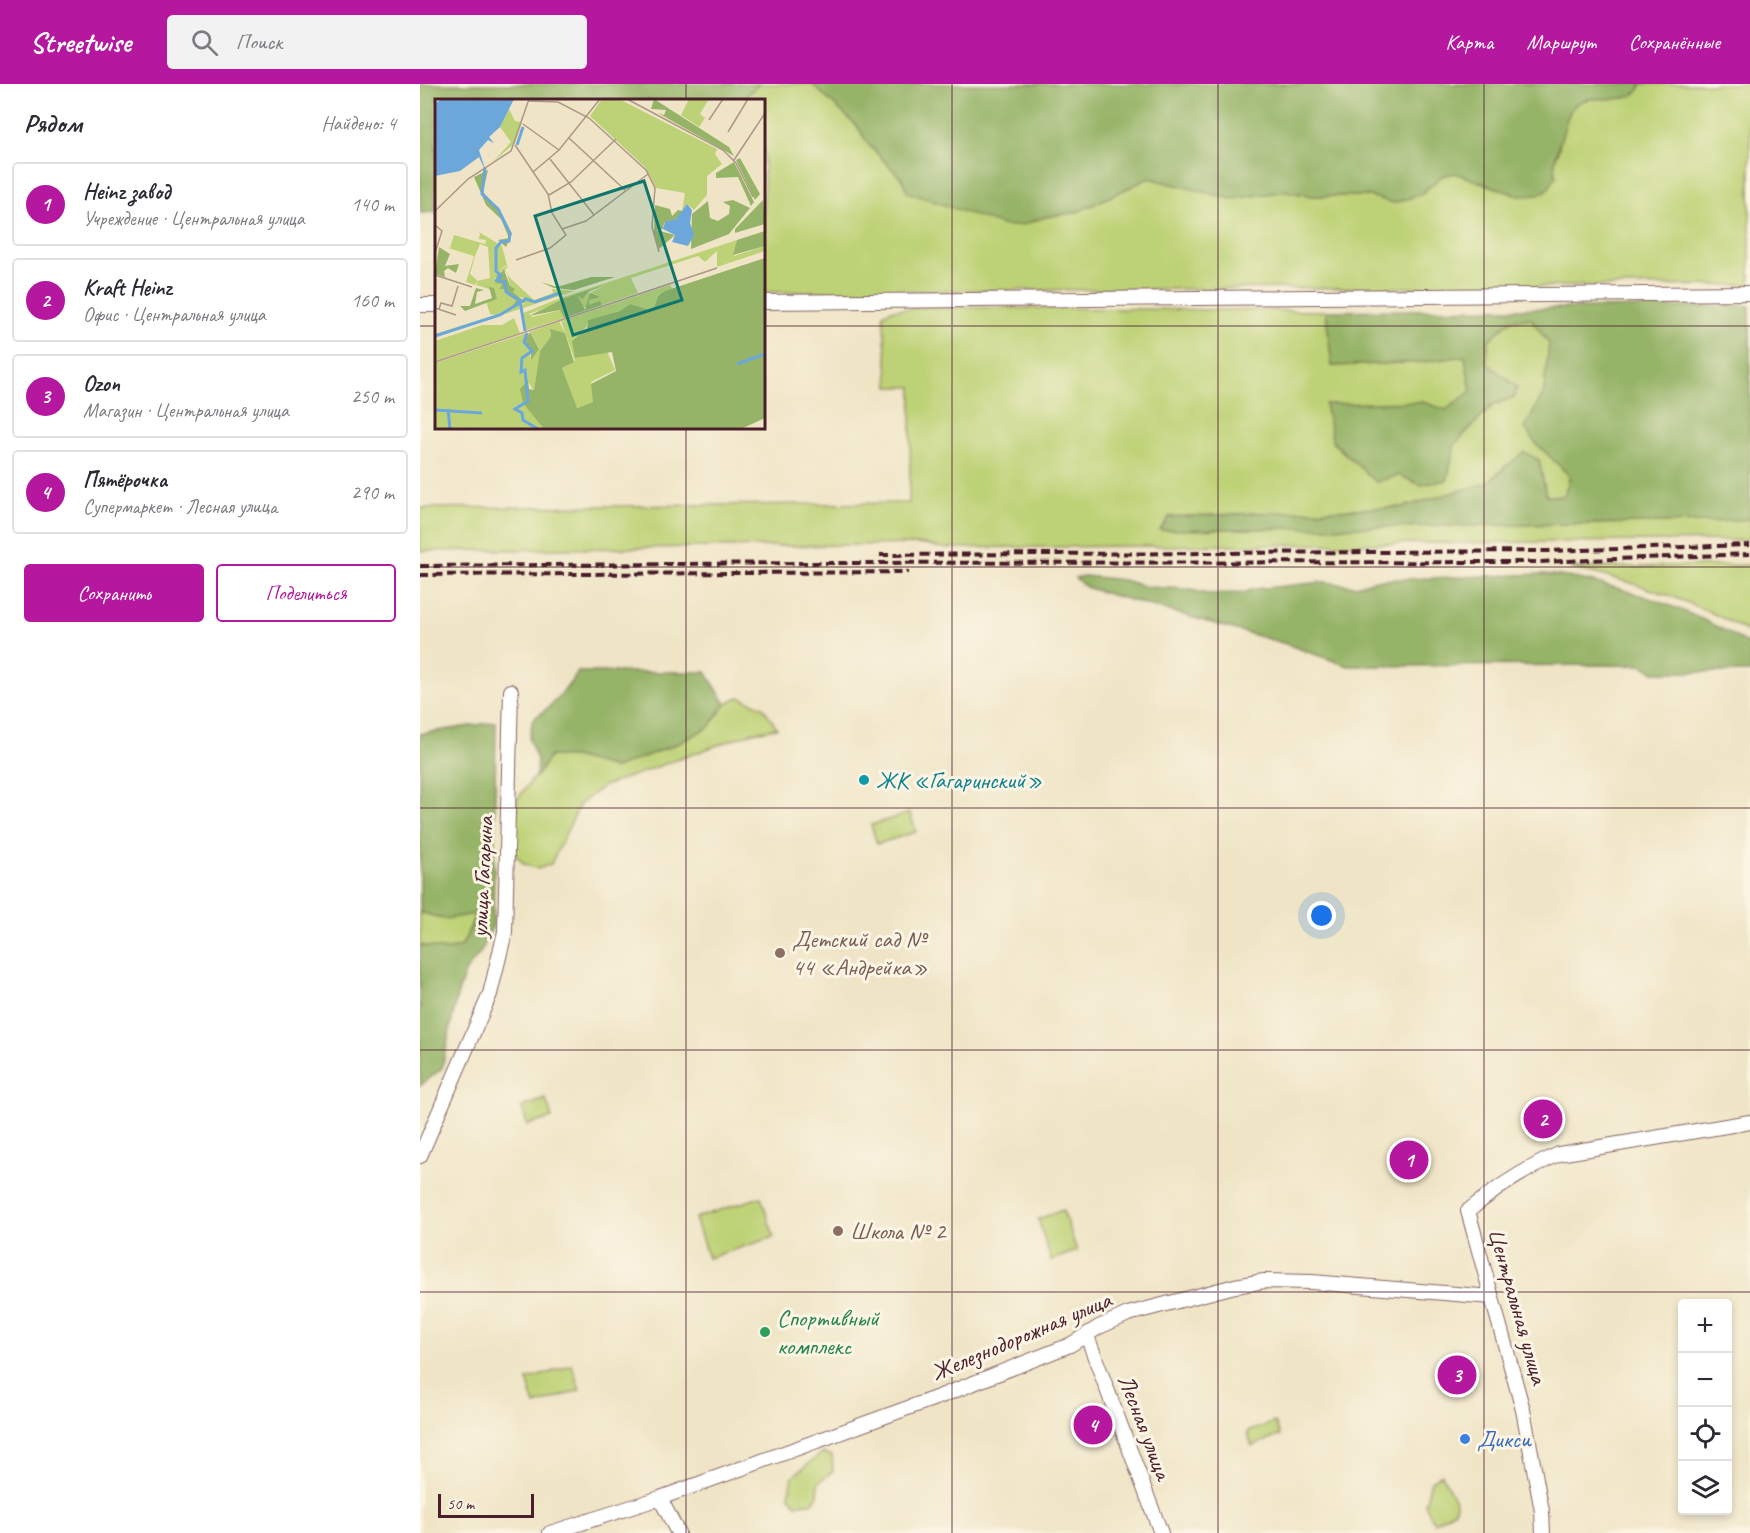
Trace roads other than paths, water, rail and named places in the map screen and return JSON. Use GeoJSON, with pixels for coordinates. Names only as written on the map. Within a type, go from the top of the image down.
{"type":"FeatureCollection","features":[{"type":"Feature","properties":{"kind":"street"},"geometry":{"type":"LineString","coordinates":[[765,302],[1750,292]]}},
{"type":"Feature","properties":{"kind":"street","name":"улица Гагарина"},"geometry":{"type":"LineString","coordinates":[[420,1156],[490,994],[505,932],[511,691]]}},
{"type":"Feature","properties":{"kind":"street","name":"Центральная улица"},"geometry":{"type":"LineString","coordinates":[[1543,1533],[1542,1511],[1524,1410],[1468,1211],[1498,1186],[1559,1154],[1750,1122]]}},
{"type":"Feature","properties":{"kind":"street","name":"Железнодорожная улица"},"geometry":{"type":"LineString","coordinates":[[550,1533],[660,1498],[941,1396],[1087,1336],[1099,1327],[1128,1314],[1264,1281],[1312,1282],[1492,1297]]}},
{"type":"Feature","properties":{"kind":"street","name":"Лесная улица"},"geometry":{"type":"LineString","coordinates":[[1087,1336],[1161,1533]]}},
{"type":"Feature","properties":{"kind":"street"},"geometry":{"type":"LineString","coordinates":[[660,1498],[678,1533]]}},
{"type":"Feature","properties":{"kind":"railway"},"geometry":{"type":"LineString","coordinates":[[880,555],[1547,551],[1750,545]]}},
{"type":"Feature","properties":{"kind":"railway"},"geometry":{"type":"LineString","coordinates":[[420,566],[1538,562],[1750,554]]}},
{"type":"Feature","properties":{"kind":"railway"},"geometry":{"type":"LineString","coordinates":[[420,575],[909,572]]}},
{"type":"Feature","properties":{"kind":"place","name":"ЖК «Гагаринский»"},"geometry":{"type":"Point","coordinates":[864,780]}},
{"type":"Feature","properties":{"kind":"place","name":"Детский сад № 44 «Андрейка»"},"geometry":{"type":"Point","coordinates":[780,953]}},
{"type":"Feature","properties":{"kind":"place","name":"Kraft Heinz"},"geometry":{"type":"Point","coordinates":[1543,1119]}},
{"type":"Feature","properties":{"kind":"place","name":"Heinz завод"},"geometry":{"type":"Point","coordinates":[1409,1160]}},
{"type":"Feature","properties":{"kind":"place","name":"Школа № 2"},"geometry":{"type":"Point","coordinates":[838,1231]}},
{"type":"Feature","properties":{"kind":"place","name":"Спортивный комплекс"},"geometry":{"type":"Point","coordinates":[765,1332]}},
{"type":"Feature","properties":{"kind":"place","name":"Ozon"},"geometry":{"type":"Point","coordinates":[1457,1375]}},
{"type":"Feature","properties":{"kind":"place","name":"Пятёрочка"},"geometry":{"type":"Point","coordinates":[1093,1425]}},
{"type":"Feature","properties":{"kind":"place","name":"Дикси"},"geometry":{"type":"Point","coordinates":[1465,1439]}}]}
